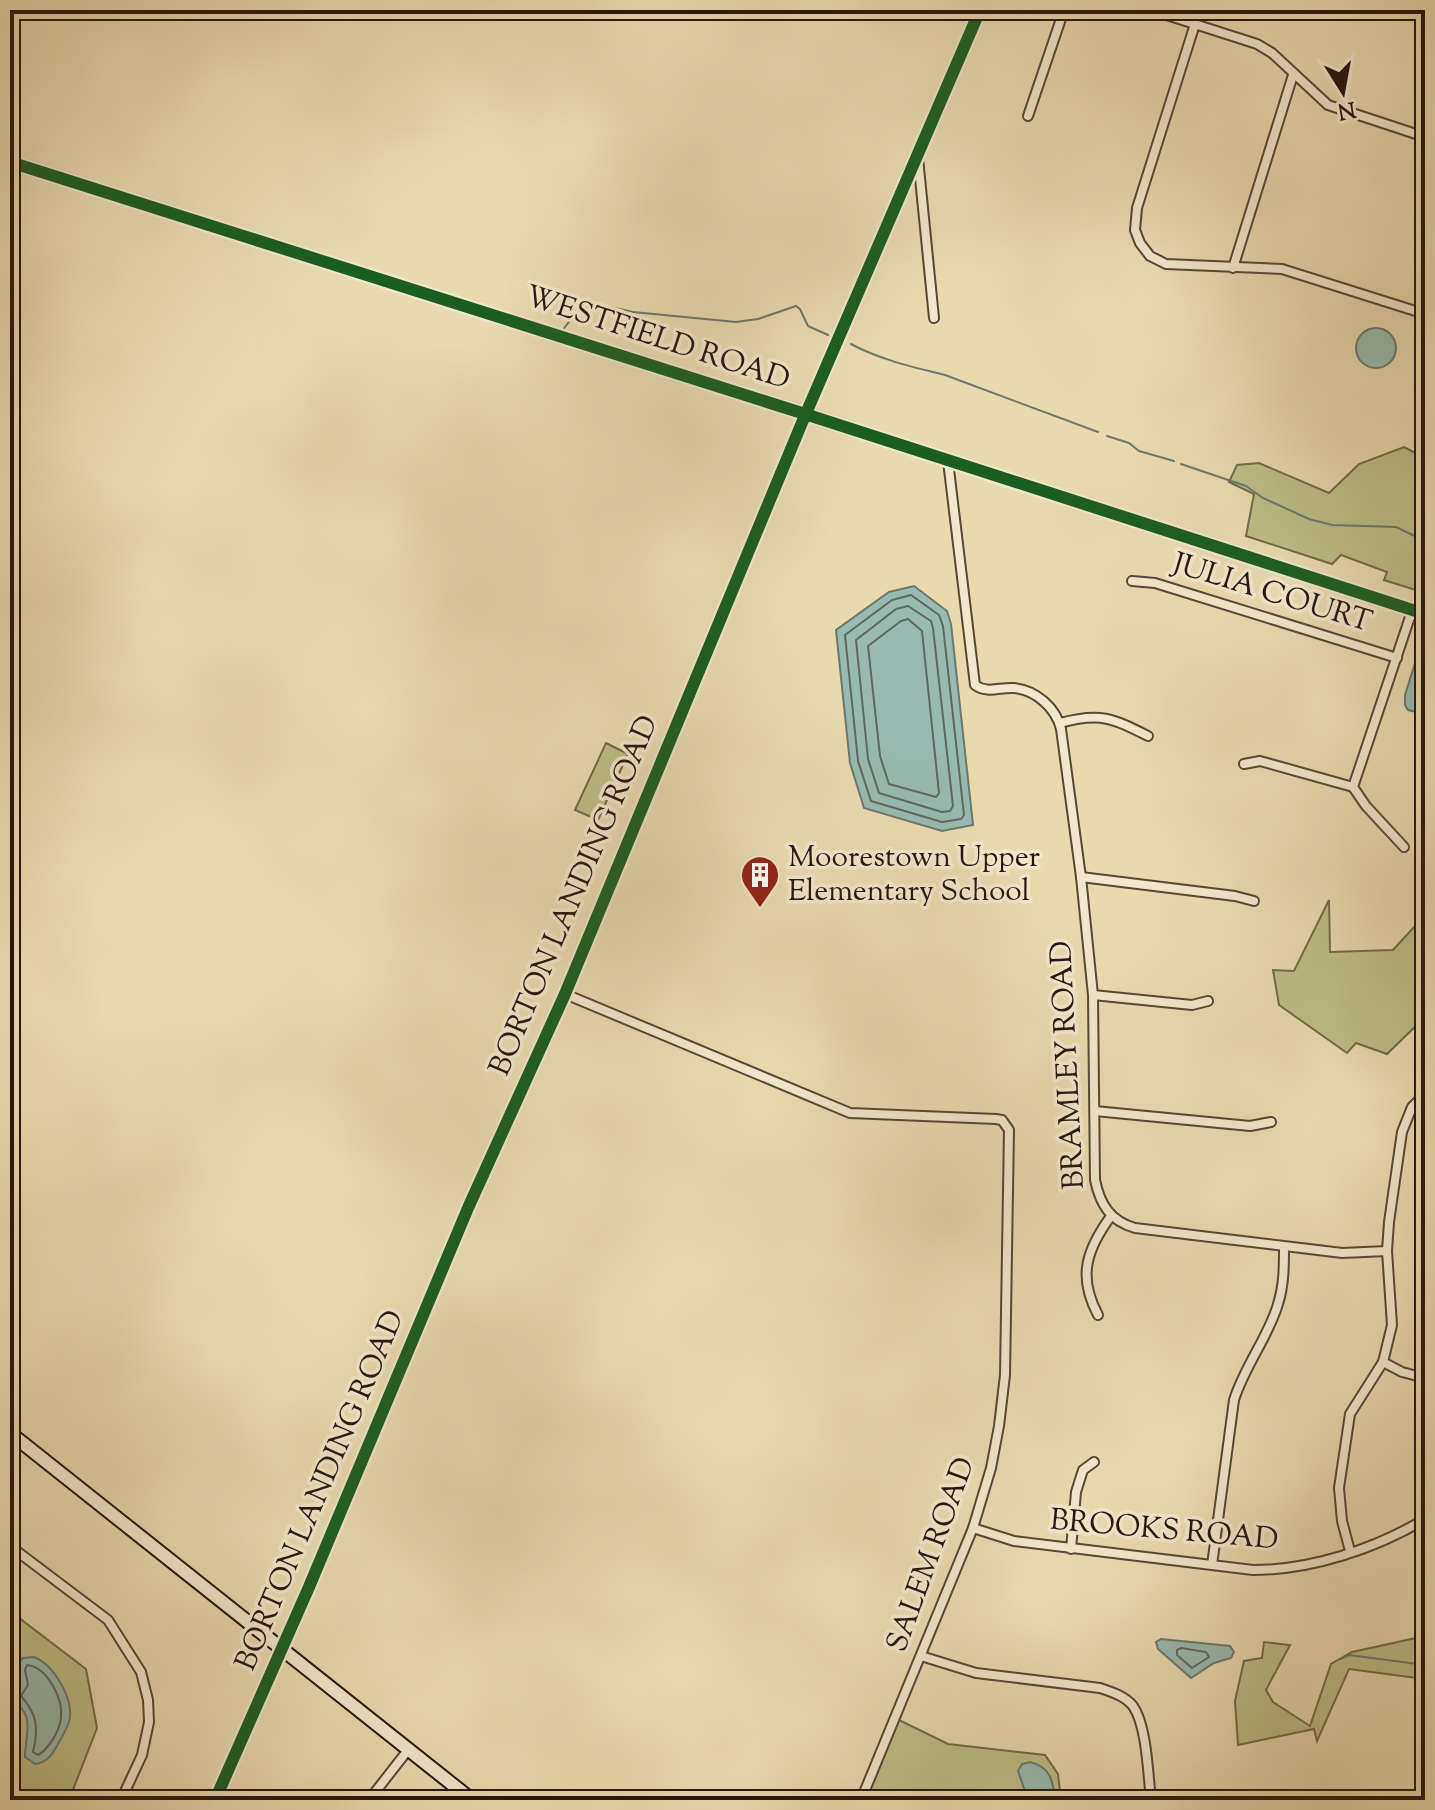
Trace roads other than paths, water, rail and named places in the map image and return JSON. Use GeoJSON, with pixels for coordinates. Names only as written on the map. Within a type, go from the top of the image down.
{"type":"FeatureCollection","features":[{"type":"Feature","properties":{"kind":"street","name":"BORTON LANDING ROAD"},"geometry":{"type":"LineString","coordinates":[[215,1800],[468,1208],[565,994],[805,414],[980,10]]}},
{"type":"Feature","properties":{"kind":"street"},"geometry":{"type":"LineString","coordinates":[[1028,116],[1064,10]]}},
{"type":"Feature","properties":{"kind":"street"},"geometry":{"type":"LineString","coordinates":[[1151,10],[1262,47],[1333,108],[1425,137]]}},
{"type":"Feature","properties":{"kind":"street"},"geometry":{"type":"LineString","coordinates":[[1195,24],[1137,208],[1135,230],[1143,248],[1159,262],[1176,266],[1286,270],[1425,314]]}},
{"type":"Feature","properties":{"kind":"street"},"geometry":{"type":"LineString","coordinates":[[1233,268],[1293,75]]}},
{"type":"Feature","properties":{"kind":"street"},"geometry":{"type":"LineString","coordinates":[[917,157],[934,318]]}},
{"type":"Feature","properties":{"kind":"street","name":"WESTFIELD ROAD"},"geometry":{"type":"LineString","coordinates":[[10,162],[1419,612]]}},
{"type":"Feature","properties":{"kind":"street"},"geometry":{"type":"LineString","coordinates":[[948,461],[974,681],[979,688],[1014,688],[1029,692],[1047,705],[1060,723],[1088,716],[1105,717],[1148,736]]}},
{"type":"Feature","properties":{"kind":"street","name":"JULIA COURT"},"geometry":{"type":"LineString","coordinates":[[1132,581],[1155,583],[1397,658]]}},
{"type":"Feature","properties":{"kind":"street"},"geometry":{"type":"LineString","coordinates":[[1353,787],[1397,658],[1419,612]]}},
{"type":"Feature","properties":{"kind":"street","name":"BRAMLEY ROAD"},"geometry":{"type":"LineString","coordinates":[[1060,723],[1093,995],[1095,1180],[1099,1200],[1111,1216],[1135,1228],[1342,1253],[1387,1251]]}},
{"type":"Feature","properties":{"kind":"street"},"geometry":{"type":"LineString","coordinates":[[1244,764],[1260,761],[1353,787],[1366,806],[1404,847]]}},
{"type":"Feature","properties":{"kind":"street"},"geometry":{"type":"LineString","coordinates":[[1081,877],[1254,901]]}},
{"type":"Feature","properties":{"kind":"street","name":"SALEM ROAD"},"geometry":{"type":"LineString","coordinates":[[565,994],[850,1113],[996,1119],[1007,1125],[1010,1152],[1003,1400],[991,1468],[973,1528],[861,1800]]}},
{"type":"Feature","properties":{"kind":"street"},"geometry":{"type":"LineString","coordinates":[[1093,995],[1192,1005],[1208,1001]]}},
{"type":"Feature","properties":{"kind":"street"},"geometry":{"type":"LineString","coordinates":[[1350,1551],[1342,1521],[1339,1488],[1350,1414],[1383,1362],[1392,1325],[1387,1251],[1402,1132],[1412,1107],[1425,1094]]}},
{"type":"Feature","properties":{"kind":"street"},"geometry":{"type":"LineString","coordinates":[[1095,1111],[1250,1126],[1271,1122]]}},
{"type":"Feature","properties":{"kind":"street"},"geometry":{"type":"LineString","coordinates":[[1098,1315],[1089,1298],[1086,1278],[1088,1257],[1093,1241],[1111,1216]]}},
{"type":"Feature","properties":{"kind":"street"},"geometry":{"type":"LineString","coordinates":[[1212,1565],[1234,1400],[1242,1374],[1278,1304],[1284,1270],[1284,1247]]}},
{"type":"Feature","properties":{"kind":"street"},"geometry":{"type":"LineString","coordinates":[[1383,1362],[1402,1372],[1425,1378]]}},
{"type":"Feature","properties":{"kind":"street"},"geometry":{"type":"LineString","coordinates":[[10,1433],[472,1800]]}},
{"type":"Feature","properties":{"kind":"street"},"geometry":{"type":"LineString","coordinates":[[1071,1549],[1076,1492],[1083,1470],[1094,1462]]}},
{"type":"Feature","properties":{"kind":"street","name":"BROOKS ROAD"},"geometry":{"type":"LineString","coordinates":[[973,1528],[1014,1541],[1071,1549],[1276,1570],[1321,1561],[1385,1539],[1425,1519]]}},
{"type":"Feature","properties":{"kind":"street"},"geometry":{"type":"LineString","coordinates":[[10,1546],[108,1620],[141,1672],[148,1700],[149,1722],[142,1755],[121,1800]]}},
{"type":"Feature","properties":{"kind":"street"},"geometry":{"type":"LineString","coordinates":[[921,1656],[976,1673],[1100,1688],[1118,1694],[1132,1706],[1141,1723],[1151,1800]]}},
{"type":"Feature","properties":{"kind":"street"},"geometry":{"type":"LineString","coordinates":[[369,1800],[408,1750]]}},
{"type":"Feature","properties":{"kind":"water"},"geometry":{"type":"Polygon","coordinates":[[[1376,328],[1390,334],[1396,348],[1390,362],[1376,368],[1362,362],[1356,348],[1362,334],[1376,328]]]}},
{"type":"Feature","properties":{"kind":"water"},"geometry":{"type":"Polygon","coordinates":[[[914,586],[947,611],[951,624],[973,825],[942,831],[864,808],[850,763],[836,630],[889,592],[914,586]]]}},
{"type":"Feature","properties":{"kind":"water"},"geometry":{"type":"Polygon","coordinates":[[[1425,655],[1425,714],[1408,710],[1405,695],[1416,660],[1425,655]]]}},
{"type":"Feature","properties":{"kind":"water"},"geometry":{"type":"Polygon","coordinates":[[[1161,1639],[1230,1646],[1234,1652],[1231,1658],[1214,1663],[1191,1678],[1158,1649],[1156,1642],[1161,1639]]]}},
{"type":"Feature","properties":{"kind":"water"},"geometry":{"type":"Polygon","coordinates":[[[34,1657],[49,1667],[61,1684],[70,1713],[68,1725],[54,1751],[46,1760],[35,1764],[25,1757],[27,1718],[24,1711],[10,1702],[10,1682],[14,1686],[20,1683],[18,1663],[23,1658],[34,1657]]]}},
{"type":"Feature","properties":{"kind":"water"},"geometry":{"type":"Polygon","coordinates":[[[1030,1762],[1047,1771],[1055,1800],[1028,1800],[1018,1771],[1022,1764],[1030,1762]]]}},
{"type":"Feature","properties":{"kind":"waterway"},"geometry":{"type":"LineString","coordinates":[[562,331],[578,310],[596,304],[633,312],[736,322],[758,319],[796,306],[808,326],[828,335]]}},
{"type":"Feature","properties":{"kind":"waterway"},"geometry":{"type":"LineString","coordinates":[[851,344],[885,359],[945,375],[1098,432]]}},
{"type":"Feature","properties":{"kind":"waterway"},"geometry":{"type":"LineString","coordinates":[[1107,436],[1129,443],[1139,451],[1174,461]]}},
{"type":"Feature","properties":{"kind":"waterway"},"geometry":{"type":"LineString","coordinates":[[1181,464],[1246,486],[1263,498],[1309,519],[1332,525],[1396,527],[1425,541]]}},
{"type":"Feature","properties":{"kind":"waterway"},"geometry":{"type":"LineString","coordinates":[[1341,1659],[1349,1655],[1425,1665]]}},
{"type":"Feature","properties":{"kind":"place","name":"Moorestown Upper Elementary School"},"geometry":{"type":"Point","coordinates":[760,909]}}]}
